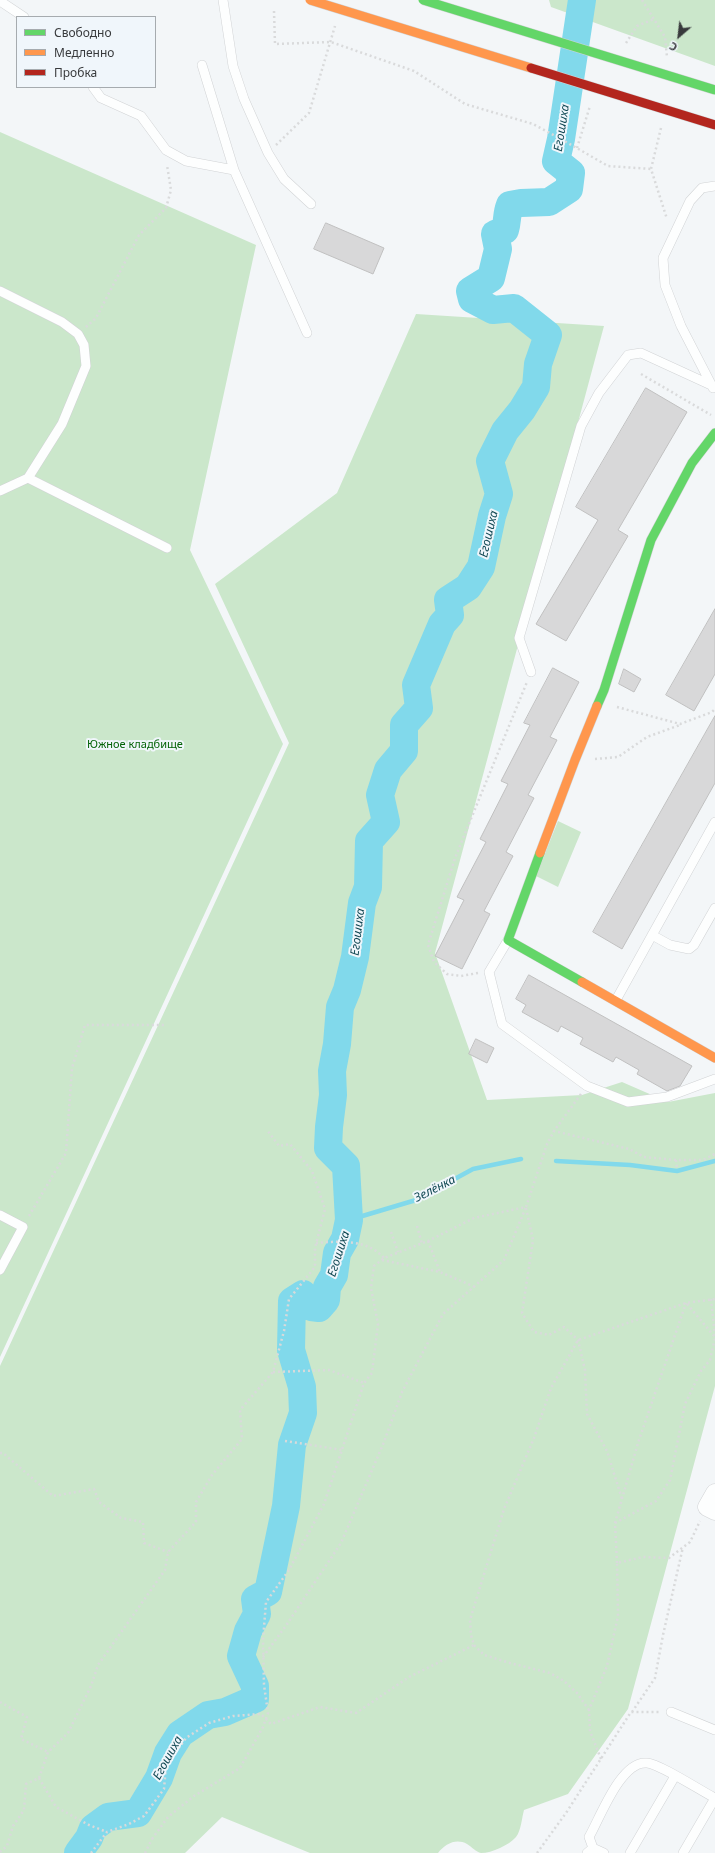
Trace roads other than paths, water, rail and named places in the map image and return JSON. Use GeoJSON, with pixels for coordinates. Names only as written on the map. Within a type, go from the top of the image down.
{"type":"FeatureCollection","features":[{"type":"Feature","properties":{"kind":"street"},"geometry":{"type":"LineString","coordinates":[[310,0],[715,125]]}},
{"type":"Feature","properties":{"kind":"street"},"geometry":{"type":"LineString","coordinates":[[423,0],[715,90]]}},
{"type":"Feature","properties":{"kind":"street"},"geometry":{"type":"LineString","coordinates":[[715,433],[692,463],[651,540],[604,690],[575,760],[508,940],[616,1000],[715,1058]]}},
{"type":"Feature","properties":{"kind":"lane"},"geometry":{"type":"LineString","coordinates":[[223,0],[233,66],[244,99],[268,153],[284,179],[311,204]]}},
{"type":"Feature","properties":{"kind":"lane"},"geometry":{"type":"LineString","coordinates":[[0,1],[22,16]]}},
{"type":"Feature","properties":{"kind":"lane"},"geometry":{"type":"LineString","coordinates":[[202,65],[234,170],[307,333]]}},
{"type":"Feature","properties":{"kind":"lane"},"geometry":{"type":"LineString","coordinates":[[94,88],[101,98],[141,116],[166,150],[186,161],[234,170]]}},
{"type":"Feature","properties":{"kind":"lane"},"geometry":{"type":"LineString","coordinates":[[714,388],[681,326],[665,285],[663,258],[690,201],[702,188],[715,186]]}},
{"type":"Feature","properties":{"kind":"lane"},"geometry":{"type":"LineString","coordinates":[[0,292],[62,322],[78,334],[84,345],[86,366],[62,424],[28,478],[0,491]]}},
{"type":"Feature","properties":{"kind":"lane"},"geometry":{"type":"LineString","coordinates":[[531,672],[519,638],[581,426],[599,393],[628,354],[641,353],[714,388]]}},
{"type":"Feature","properties":{"kind":"lane"},"geometry":{"type":"LineString","coordinates":[[28,478],[168,548]]}},
{"type":"Feature","properties":{"kind":"lane"},"geometry":{"type":"LineString","coordinates":[[616,1000],[715,822]]}},
{"type":"Feature","properties":{"kind":"lane"},"geometry":{"type":"LineString","coordinates":[[652,935],[670,945],[689,949],[694,945],[715,908]]}},
{"type":"Feature","properties":{"kind":"lane"},"geometry":{"type":"LineString","coordinates":[[508,940],[489,972],[502,1024],[587,1086],[628,1102],[667,1097],[715,1079]]}},
{"type":"Feature","properties":{"kind":"lane"},"geometry":{"type":"LineString","coordinates":[[0,1215],[23,1227],[0,1270]]}},
{"type":"Feature","properties":{"kind":"lane"},"geometry":{"type":"LineString","coordinates":[[671,1712],[715,1730]]}},
{"type":"Feature","properties":{"kind":"lane"},"geometry":{"type":"LineString","coordinates":[[604,1853],[590,1851],[589,1837],[622,1775],[633,1766],[647,1763],[715,1798],[683,1853]]}},
{"type":"Feature","properties":{"kind":"lane"},"geometry":{"type":"LineString","coordinates":[[630,1853],[674,1776]]}},
{"type":"Feature","properties":{"kind":"waterway","name":"Егошиха"},"geometry":{"type":"LineString","coordinates":[[78,1853],[89,1838],[93,1828],[108,1817],[138,1813],[159,1778],[168,1753],[180,1734],[208,1715],[225,1712],[255,1699],[255,1686],[241,1656],[248,1631],[257,1614],[255,1599],[268,1592],[286,1506],[292,1445],[303,1413],[302,1387],[291,1350],[292,1301],[303,1294],[311,1307],[319,1308],[326,1300],[327,1287],[334,1275],[337,1253],[345,1239],[349,1220],[346,1166],[328,1148],[329,1127],[333,1095],[332,1071],[337,1044],[340,1007],[347,990],[355,957],[362,903],[368,887],[369,841],[386,822],[380,795],[388,770],[404,751],[404,725],[419,708],[416,685],[442,624],[450,615],[448,600],[468,587],[481,567],[492,516],[499,494],[490,461],[505,431],[522,410],[536,387],[538,364],[548,335],[514,308],[493,310],[472,299],[470,291],[491,278],[498,249],[495,234],[505,230],[510,205],[549,202],[569,189],[571,173],[556,161],[561,139],[582,0]]}},
{"type":"Feature","properties":{"kind":"waterway","name":"Зелёнка"},"geometry":{"type":"LineString","coordinates":[[349,1220],[416,1200],[473,1169],[521,1159]]}},
{"type":"Feature","properties":{"kind":"waterway","name":"Зелёнка"},"geometry":{"type":"LineString","coordinates":[[556,1161],[630,1165],[677,1171],[715,1161]]}},
{"type":"Feature","properties":{"kind":"park label","name":"Южное кладбище"},"geometry":{"type":"Point","coordinates":[135,745]}}]}
